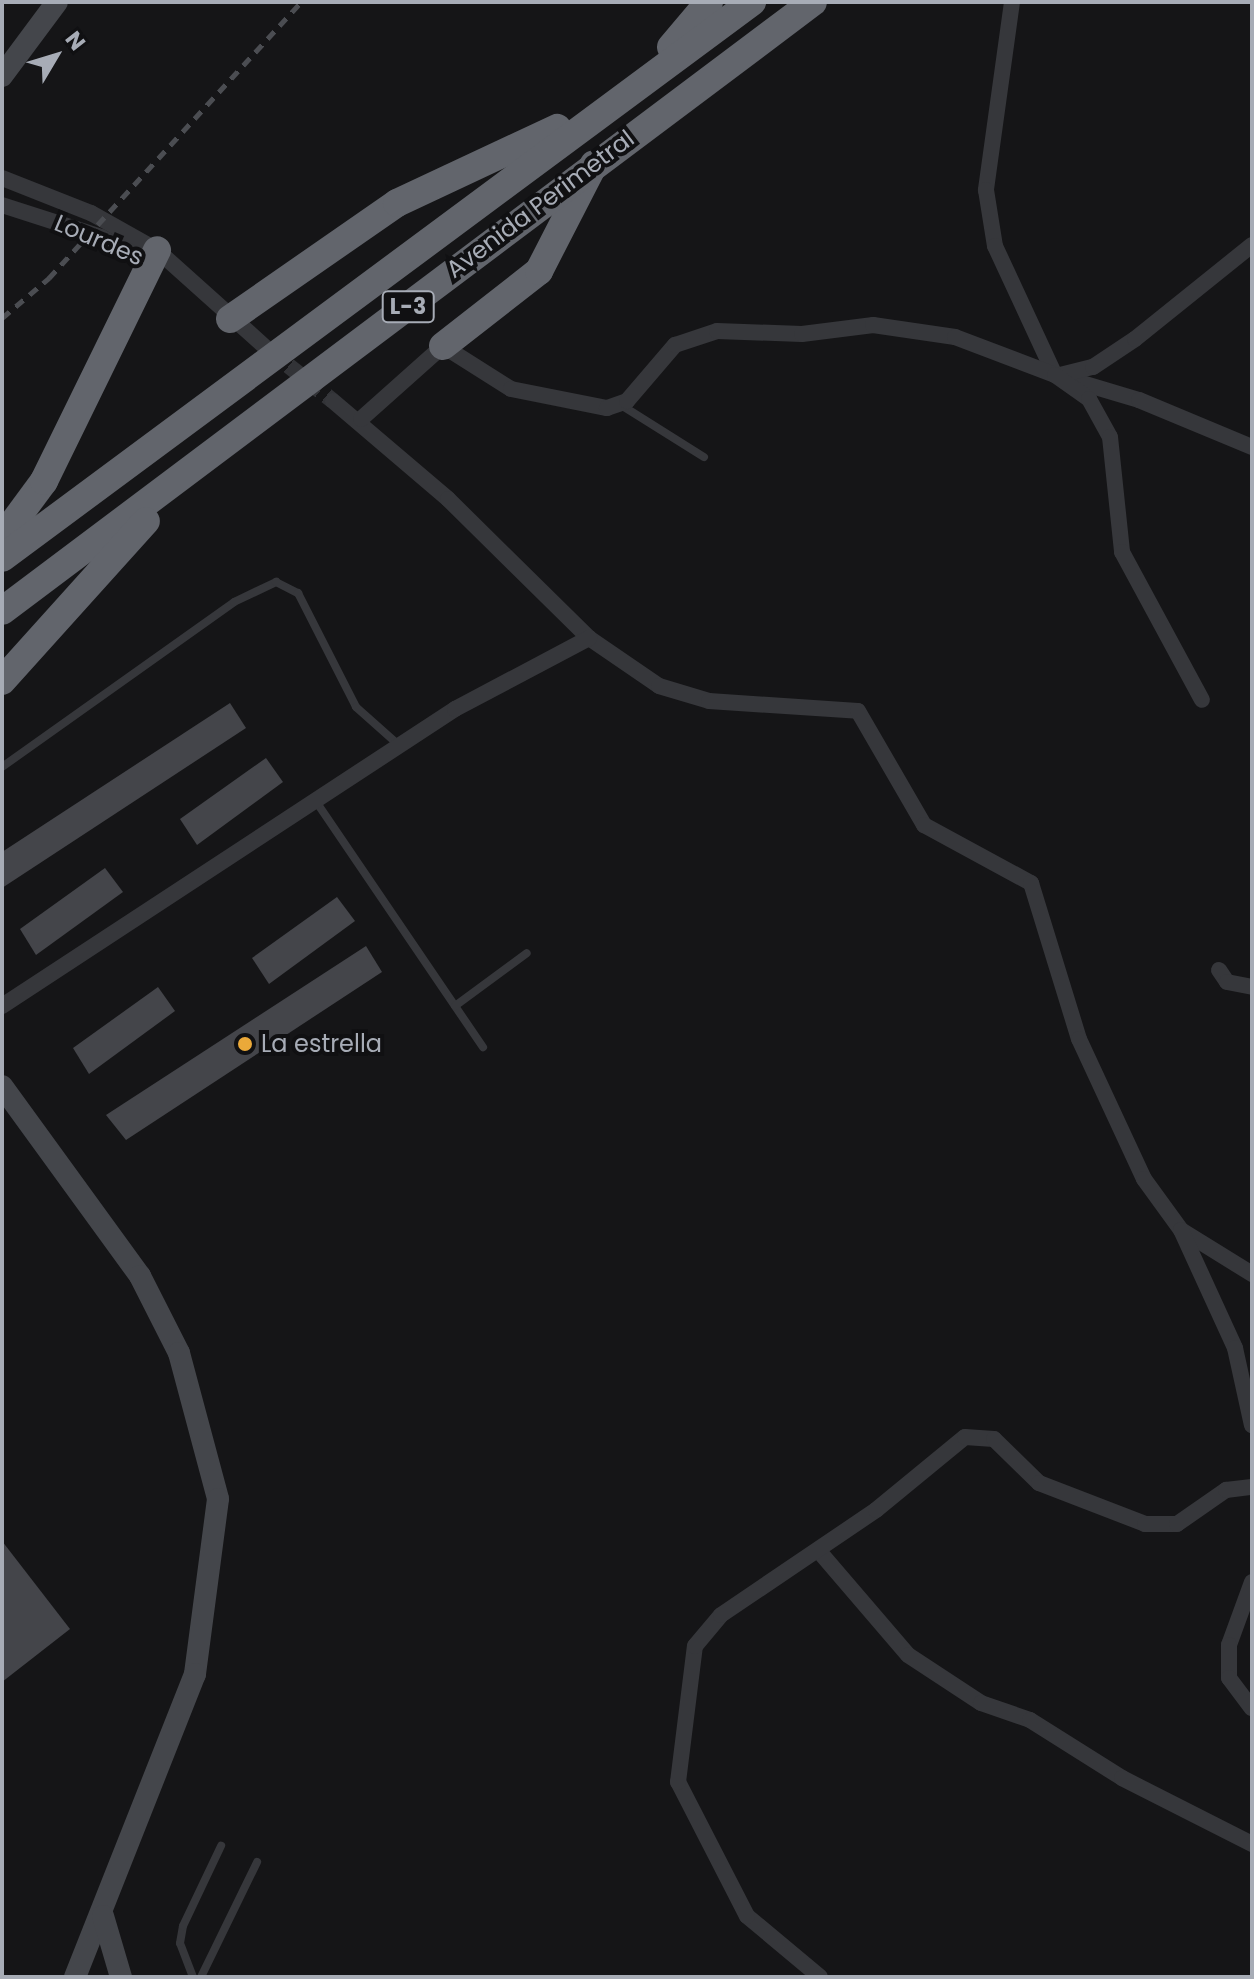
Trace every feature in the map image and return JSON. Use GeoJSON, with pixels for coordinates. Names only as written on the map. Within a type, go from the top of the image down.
{"type":"FeatureCollection","features":[{"type":"Feature","properties":{"kind":"highway"},"geometry":{"type":"LineString","coordinates":[[641,81],[709,2]]}},
{"type":"Feature","properties":{"kind":"highway","name":"Avenida Perimetral"},"geometry":{"type":"LineString","coordinates":[[2,558],[605,106],[752,2]]}},
{"type":"Feature","properties":{"kind":"highway","name":"Avenida Perimetral"},"geometry":{"type":"LineString","coordinates":[[2,611],[192,473],[596,160],[813,2]]}},
{"type":"Feature","properties":{"kind":"highway"},"geometry":{"type":"LineString","coordinates":[[230,319],[397,203],[605,106]]}},
{"type":"Feature","properties":{"kind":"highway"},"geometry":{"type":"LineString","coordinates":[[443,346],[539,271],[563,235],[596,160]]}},
{"type":"Feature","properties":{"kind":"highway"},"geometry":{"type":"LineString","coordinates":[[528,214],[543,211],[558,220],[563,235]]}},
{"type":"Feature","properties":{"kind":"highway"},"geometry":{"type":"LineString","coordinates":[[2,538],[44,481],[154,256]]}},
{"type":"Feature","properties":{"kind":"highway"},"geometry":{"type":"LineString","coordinates":[[2,681],[192,473]]}},
{"type":"Feature","properties":{"kind":"street"},"geometry":{"type":"LineString","coordinates":[[2,76],[57,2]]}},
{"type":"Feature","properties":{"kind":"street"},"geometry":{"type":"LineString","coordinates":[[1012,2],[986,190],[995,246],[1055,375],[1089,399],[1110,437],[1113,525],[1122,552],[1202,700]]}},
{"type":"Feature","properties":{"kind":"street"},"geometry":{"type":"LineString","coordinates":[[2,178],[91,213],[193,284],[265,347]]}},
{"type":"Feature","properties":{"kind":"street","name":"Lourdes"},"geometry":{"type":"LineString","coordinates":[[2,205],[154,256]]}},
{"type":"Feature","properties":{"kind":"street"},"geometry":{"type":"LineString","coordinates":[[1055,375],[1093,367],[1252,245]]}},
{"type":"Feature","properties":{"kind":"street"},"geometry":{"type":"LineString","coordinates":[[443,346],[511,389],[621,405],[675,345],[717,331],[923,329],[1252,447]]}},
{"type":"Feature","properties":{"kind":"street","name":"L-3"},"geometry":{"type":"LineString","coordinates":[[361,419],[443,346]]}},
{"type":"Feature","properties":{"kind":"street"},"geometry":{"type":"LineString","coordinates":[[333,401],[361,419],[589,638],[659,686],[709,701],[858,711],[924,825],[1031,883],[1079,1039],[1144,1179],[1181,1230],[1235,1348],[1252,1425]]}},
{"type":"Feature","properties":{"kind":"street"},"geometry":{"type":"LineString","coordinates":[[2,1006],[400,746],[589,638]]}},
{"type":"Feature","properties":{"kind":"street"},"geometry":{"type":"LineString","coordinates":[[1219,970],[1227,982],[1252,987]]}},
{"type":"Feature","properties":{"kind":"street"},"geometry":{"type":"LineString","coordinates":[[2,1086],[140,1276],[179,1353],[218,1499],[195,1674],[75,1977]]}},
{"type":"Feature","properties":{"kind":"street"},"geometry":{"type":"LineString","coordinates":[[1181,1230],[1252,1274]]}},
{"type":"Feature","properties":{"kind":"street"},"geometry":{"type":"LineString","coordinates":[[820,1977],[747,1916],[678,1782],[695,1646],[721,1615],[818,1550],[965,1437],[994,1439],[1039,1483],[1145,1524],[1177,1524],[1226,1490],[1252,1487]]}},
{"type":"Feature","properties":{"kind":"street"},"geometry":{"type":"LineString","coordinates":[[818,1550],[908,1655],[981,1703],[1030,1720],[1122,1778],[1252,1844]]}},
{"type":"Feature","properties":{"kind":"street"},"geometry":{"type":"LineString","coordinates":[[1252,1582],[1229,1645],[1229,1667],[1252,1708]]}},
{"type":"Feature","properties":{"kind":"street"},"geometry":{"type":"LineString","coordinates":[[103,1907],[121,1977]]}},
{"type":"Feature","properties":{"kind":"lane"},"geometry":{"type":"LineString","coordinates":[[621,405],[704,457]]}},
{"type":"Feature","properties":{"kind":"lane"},"geometry":{"type":"LineString","coordinates":[[2,767],[234,602],[276,582],[298,593],[356,707],[400,746]]}},
{"type":"Feature","properties":{"kind":"lane"},"geometry":{"type":"LineString","coordinates":[[315,800],[483,1047]]}},
{"type":"Feature","properties":{"kind":"lane"},"geometry":{"type":"LineString","coordinates":[[455,1006],[527,953]]}},
{"type":"Feature","properties":{"kind":"lane"},"geometry":{"type":"LineString","coordinates":[[193,1977],[180,1943],[183,1926],[221,1846]]}},
{"type":"Feature","properties":{"kind":"lane"},"geometry":{"type":"LineString","coordinates":[[201,1977],[257,1862]]}},
{"type":"Feature","properties":{"kind":"building"},"geometry":{"type":"Polygon","coordinates":[[[230,703],[246,728],[2,888],[2,852],[230,703]]]}},
{"type":"Feature","properties":{"kind":"building"},"geometry":{"type":"Polygon","coordinates":[[[266,758],[283,782],[197,845],[180,819],[266,758]]]}},
{"type":"Feature","properties":{"kind":"building"},"geometry":{"type":"Polygon","coordinates":[[[105,868],[123,892],[36,955],[20,929],[105,868]]]}},
{"type":"Feature","properties":{"kind":"building"},"geometry":{"type":"Polygon","coordinates":[[[337,897],[355,921],[269,984],[252,958],[337,897]]]}},
{"type":"Feature","properties":{"kind":"building","name":"La estrella"},"geometry":{"type":"Polygon","coordinates":[[[366,946],[382,972],[126,1140],[106,1115],[366,946]]]}},
{"type":"Feature","properties":{"kind":"building"},"geometry":{"type":"Polygon","coordinates":[[[158,987],[175,1011],[89,1074],[73,1048],[158,987]]]}},
{"type":"Feature","properties":{"kind":"building"},"geometry":{"type":"Polygon","coordinates":[[[2,1541],[70,1629],[2,1682],[2,1541]]]}},
{"type":"Feature","properties":{"kind":"tunnel"},"geometry":{"type":"LineString","coordinates":[[270,351],[333,401]]}},
{"type":"Feature","properties":{"kind":"railway"},"geometry":{"type":"LineString","coordinates":[[2,318],[49,278],[301,2]]}},
{"type":"Feature","properties":{"kind":"place","name":"La estrella"},"geometry":{"type":"Point","coordinates":[245,1044]}}]}
